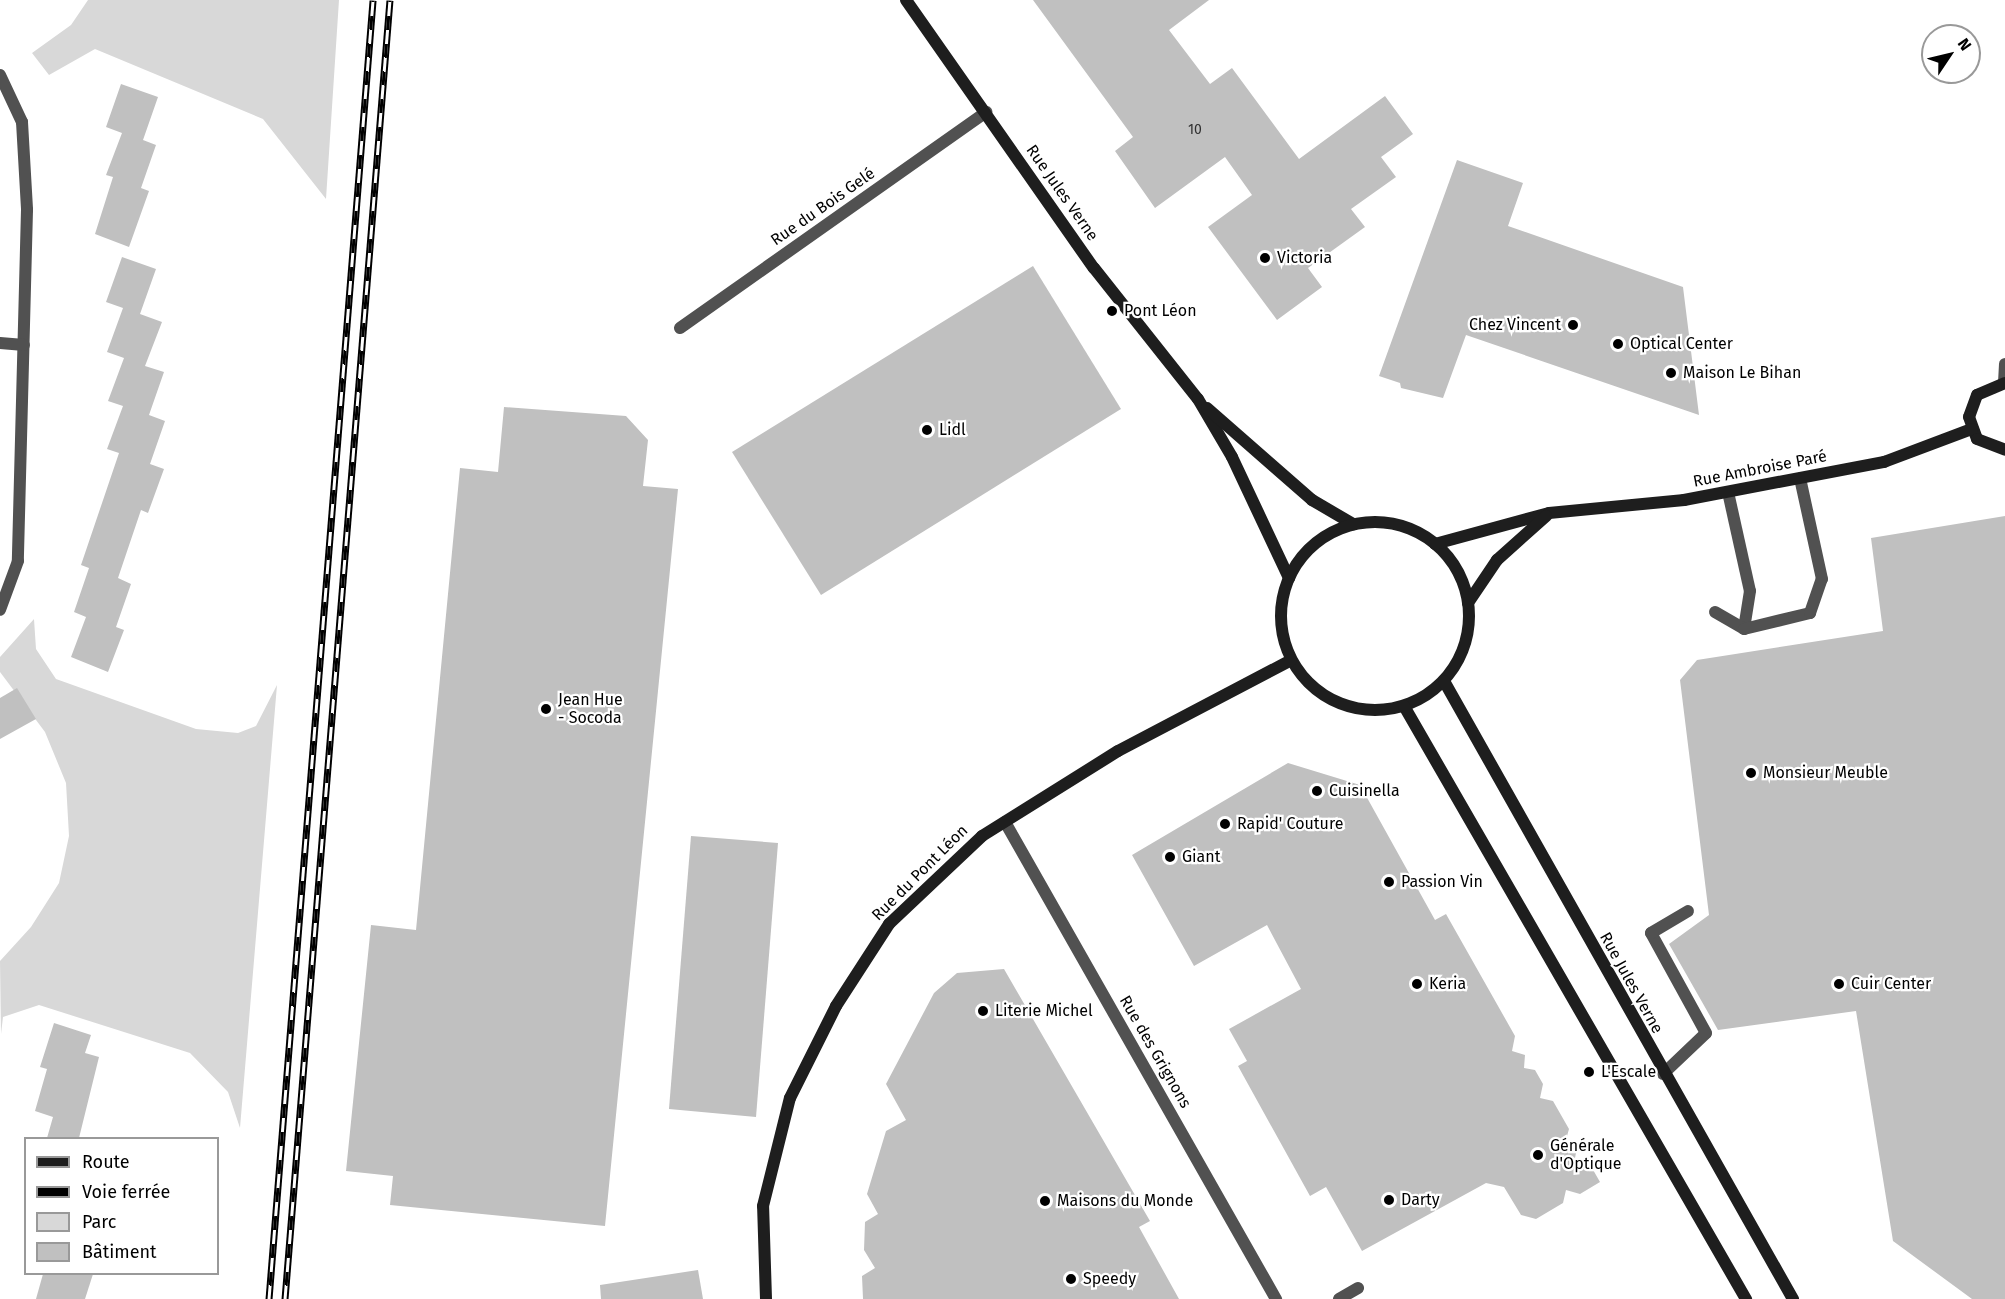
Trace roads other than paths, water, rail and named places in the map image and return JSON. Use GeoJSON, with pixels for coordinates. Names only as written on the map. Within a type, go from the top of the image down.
{"type":"FeatureCollection","features":[{"type":"Feature","properties":{"kind":"street","name":"Rue Jules Verne"},"geometry":{"type":"LineString","coordinates":[[906,0],[1094,268],[1198,399],[1232,457],[1288,578]]}},
{"type":"Feature","properties":{"kind":"street"},"geometry":{"type":"LineString","coordinates":[[0,75],[22,122],[26,166],[18,561],[0,610]]}},
{"type":"Feature","properties":{"kind":"street","name":"Rue du Bois Gelé"},"geometry":{"type":"LineString","coordinates":[[680,328],[986,112]]}},
{"type":"Feature","properties":{"kind":"street"},"geometry":{"type":"LineString","coordinates":[[0,343],[24,345]]}},
{"type":"Feature","properties":{"kind":"street"},"geometry":{"type":"LineString","coordinates":[[2005,364],[2004,383],[1977,395],[1972,429],[1986,446],[2005,450]]}},
{"type":"Feature","properties":{"kind":"street","name":"Rue Jules Verne"},"geometry":{"type":"LineString","coordinates":[[1198,399],[1312,500],[1353,524]]}},
{"type":"Feature","properties":{"kind":"street","name":"Rue Ambroise Paré"},"geometry":{"type":"LineString","coordinates":[[1435,544],[1549,513],[1728,492],[1884,462],[1972,429]]}},
{"type":"Feature","properties":{"kind":"street"},"geometry":{"type":"LineString","coordinates":[[1715,612],[1744,629],[1810,613],[1822,579],[1800,478]]}},
{"type":"Feature","properties":{"kind":"street"},"geometry":{"type":"LineString","coordinates":[[1728,492],[1750,591],[1744,629]]}},
{"type":"Feature","properties":{"kind":"street"},"geometry":{"type":"LineString","coordinates":[[1468,603],[1497,560],[1549,513]]}},
{"type":"Feature","properties":{"kind":"street"},"geometry":{"type":"LineString","coordinates":[[1382,522],[1410,529],[1435,544],[1451,560],[1468,603],[1467,634],[1444,681],[1404,706],[1365,710],[1343,705],[1322,694],[1291,660],[1281,605],[1288,578],[1326,535],[1353,524],[1382,522]]}},
{"type":"Feature","properties":{"kind":"street","name":"Rue du Pont Léon"},"geometry":{"type":"LineString","coordinates":[[766,1299],[764,1206],[790,1098],[836,1006],[889,924],[982,836],[1118,752],[1291,660]]}},
{"type":"Feature","properties":{"kind":"street","name":"Rue Jules Verne"},"geometry":{"type":"LineString","coordinates":[[1444,681],[1793,1299]]}},
{"type":"Feature","properties":{"kind":"street"},"geometry":{"type":"LineString","coordinates":[[1404,706],[1746,1299]]}},
{"type":"Feature","properties":{"kind":"street","name":"Rue des Grignons"},"geometry":{"type":"LineString","coordinates":[[1005,822],[1276,1299]]}},
{"type":"Feature","properties":{"kind":"street"},"geometry":{"type":"LineString","coordinates":[[1664,1074],[1706,1033],[1651,933],[1688,911]]}},
{"type":"Feature","properties":{"kind":"street"},"geometry":{"type":"LineString","coordinates":[[1339,1299],[1358,1288]]}},
{"type":"Feature","properties":{"kind":"railway"},"geometry":{"type":"LineString","coordinates":[[269,1299],[373,0]]}},
{"type":"Feature","properties":{"kind":"railway"},"geometry":{"type":"LineString","coordinates":[[285,1299],[390,0]]}},
{"type":"Feature","properties":{"kind":"place","name":"Victoria"},"geometry":{"type":"Point","coordinates":[1265,258]}},
{"type":"Feature","properties":{"kind":"place","name":"Pont Léon"},"geometry":{"type":"Point","coordinates":[1112,311]}},
{"type":"Feature","properties":{"kind":"place","name":"Chez Vincent"},"geometry":{"type":"Point","coordinates":[1573,325]}},
{"type":"Feature","properties":{"kind":"place","name":"Optical Center"},"geometry":{"type":"Point","coordinates":[1618,344]}},
{"type":"Feature","properties":{"kind":"place","name":"Maison Le Bihan"},"geometry":{"type":"Point","coordinates":[1671,373]}},
{"type":"Feature","properties":{"kind":"place","name":"Lidl"},"geometry":{"type":"Point","coordinates":[927,430]}},
{"type":"Feature","properties":{"kind":"place","name":"Jean Hue - Socoda"},"geometry":{"type":"Point","coordinates":[546,709]}},
{"type":"Feature","properties":{"kind":"place","name":"Monsieur Meuble"},"geometry":{"type":"Point","coordinates":[1751,773]}},
{"type":"Feature","properties":{"kind":"place","name":"Cuisinella"},"geometry":{"type":"Point","coordinates":[1317,791]}},
{"type":"Feature","properties":{"kind":"place","name":"Rapid' Couture"},"geometry":{"type":"Point","coordinates":[1225,824]}},
{"type":"Feature","properties":{"kind":"place","name":"Giant"},"geometry":{"type":"Point","coordinates":[1170,857]}},
{"type":"Feature","properties":{"kind":"place","name":"Passion Vin"},"geometry":{"type":"Point","coordinates":[1389,882]}},
{"type":"Feature","properties":{"kind":"place","name":"Keria"},"geometry":{"type":"Point","coordinates":[1417,984]}},
{"type":"Feature","properties":{"kind":"place","name":"Cuir Center"},"geometry":{"type":"Point","coordinates":[1839,984]}},
{"type":"Feature","properties":{"kind":"place","name":"Literie Michel"},"geometry":{"type":"Point","coordinates":[983,1011]}},
{"type":"Feature","properties":{"kind":"place","name":"L'Escale"},"geometry":{"type":"Point","coordinates":[1589,1072]}},
{"type":"Feature","properties":{"kind":"place","name":"Générale d'Optique"},"geometry":{"type":"Point","coordinates":[1538,1155]}},
{"type":"Feature","properties":{"kind":"place","name":"Darty"},"geometry":{"type":"Point","coordinates":[1389,1200]}},
{"type":"Feature","properties":{"kind":"place","name":"Maisons du Monde"},"geometry":{"type":"Point","coordinates":[1045,1201]}},
{"type":"Feature","properties":{"kind":"place","name":"Speedy"},"geometry":{"type":"Point","coordinates":[1071,1279]}}]}
